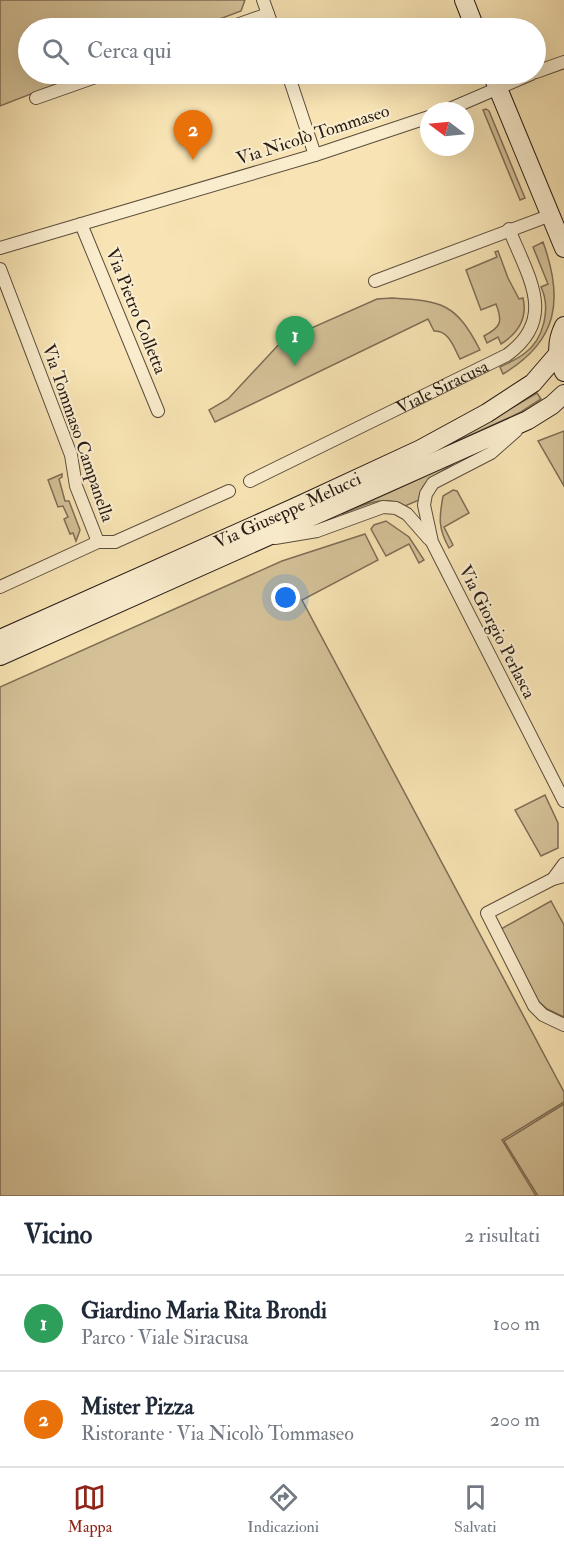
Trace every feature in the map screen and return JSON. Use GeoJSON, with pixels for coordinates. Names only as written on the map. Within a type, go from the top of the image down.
{"type":"FeatureCollection","features":[{"type":"Feature","properties":{"kind":"main road"},"geometry":{"type":"LineString","coordinates":[[464,0],[471,18]]}},
{"type":"Feature","properties":{"kind":"main road"},"geometry":{"type":"LineString","coordinates":[[497,84],[564,248]]}},
{"type":"Feature","properties":{"kind":"main road"},"geometry":{"type":"LineString","coordinates":[[564,326],[560,336],[558,354],[564,372]]}},
{"type":"Feature","properties":{"kind":"main road","name":"Via Giuseppe Melucci"},"geometry":{"type":"LineString","coordinates":[[0,639],[421,449],[533,383],[558,354]]}},
{"type":"Feature","properties":{"kind":"main road","name":"Via Giuseppe Melucci"},"geometry":{"type":"LineString","coordinates":[[0,656],[528,420],[552,405],[564,394]]}},
{"type":"Feature","properties":{"kind":"street"},"geometry":{"type":"LineString","coordinates":[[263,0],[269,18]]}},
{"type":"Feature","properties":{"kind":"street"},"geometry":{"type":"LineString","coordinates":[[257,18],[268,14]]}},
{"type":"Feature","properties":{"kind":"street"},"geometry":{"type":"LineString","coordinates":[[546,68],[564,62]]}},
{"type":"Feature","properties":{"kind":"street"},"geometry":{"type":"LineString","coordinates":[[36,98],[76,84]]}},
{"type":"Feature","properties":{"kind":"street"},"geometry":{"type":"LineString","coordinates":[[291,84],[315,155]]}},
{"type":"Feature","properties":{"kind":"street"},"geometry":{"type":"LineString","coordinates":[[460,102],[489,84]]}},
{"type":"Feature","properties":{"kind":"street","name":"Via Nicolò Tommaseo"},"geometry":{"type":"LineString","coordinates":[[0,249],[315,155],[420,120]]}},
{"type":"Feature","properties":{"kind":"street"},"geometry":{"type":"LineString","coordinates":[[375,281],[550,215]]}},
{"type":"Feature","properties":{"kind":"street","name":"Via Pietro Colletta"},"geometry":{"type":"LineString","coordinates":[[81,224],[158,411]]}},
{"type":"Feature","properties":{"kind":"street","name":"Viale Siracusa"},"geometry":{"type":"LineString","coordinates":[[250,482],[507,356],[521,345],[535,321],[536,302],[509,229]]}},
{"type":"Feature","properties":{"kind":"street","name":"Via Tommaso Campanella"},"geometry":{"type":"LineString","coordinates":[[0,269],[71,455],[76,486],[98,542]]}},
{"type":"Feature","properties":{"kind":"street","name":"Via Giorgio Perlasca"},"geometry":{"type":"LineString","coordinates":[[432,543],[424,506],[426,494],[433,483],[491,453],[528,420]]}},
{"type":"Feature","properties":{"kind":"street","name":"Via Tommaso Campanella"},"geometry":{"type":"LineString","coordinates":[[0,587],[98,542],[115,542],[229,491]]}},
{"type":"Feature","properties":{"kind":"street","name":"Via Giorgio Perlasca"},"geometry":{"type":"LineString","coordinates":[[256,542],[317,531],[383,507],[396,508],[407,514],[432,543],[564,801]]}},
{"type":"Feature","properties":{"kind":"street"},"geometry":{"type":"LineString","coordinates":[[564,864],[558,878],[487,913],[534,1006],[543,1015],[564,1025]]}},
{"type":"Feature","properties":{"kind":"shaded area"},"geometry":{"type":"Polygon","coordinates":[[[0,0],[245,0],[241,11],[222,18],[18,18],[18,84],[56,84],[0,106],[0,0]]]}},
{"type":"Feature","properties":{"kind":"shaded area"},"geometry":{"type":"Polygon","coordinates":[[[483,110],[489,111],[525,198],[520,200],[483,110]]]}},
{"type":"Feature","properties":{"kind":"shaded area"},"geometry":{"type":"Polygon","coordinates":[[[543,242],[553,282],[552,317],[535,348],[503,374],[500,367],[532,347],[544,323],[545,304],[541,287],[548,284],[533,247],[543,242]]]}},
{"type":"Feature","properties":{"kind":"shaded area"},"geometry":{"type":"Polygon","coordinates":[[[498,251],[519,299],[523,298],[524,306],[523,319],[517,330],[501,344],[498,337],[487,343],[484,336],[494,330],[499,323],[496,304],[481,310],[466,270],[497,257],[495,252],[498,251]]]}},
{"type":"Feature","properties":{"kind":"shaded area"},"geometry":{"type":"Polygon","coordinates":[[[392,298],[435,303],[446,307],[463,322],[480,350],[460,359],[444,333],[434,331],[428,319],[215,422],[209,410],[228,399],[282,341],[377,299],[392,298]]]}},
{"type":"Feature","properties":{"kind":"shaded area"},"geometry":{"type":"Polygon","coordinates":[[[537,393],[541,399],[521,412],[445,447],[537,393]]]}},
{"type":"Feature","properties":{"kind":"shaded area"},"geometry":{"type":"Polygon","coordinates":[[[564,431],[564,486],[538,441],[564,431]]]}},
{"type":"Feature","properties":{"kind":"shaded area"},"geometry":{"type":"Polygon","coordinates":[[[454,463],[427,482],[420,493],[419,500],[405,506],[389,501],[374,502],[342,514],[454,463]]]}},
{"type":"Feature","properties":{"kind":"shaded area"},"geometry":{"type":"Polygon","coordinates":[[[62,474],[59,479],[65,501],[69,501],[80,530],[76,541],[73,533],[70,534],[64,519],[68,517],[63,506],[58,507],[48,480],[62,474]]]}},
{"type":"Feature","properties":{"kind":"shaded area"},"geometry":{"type":"Polygon","coordinates":[[[453,490],[457,491],[469,513],[444,527],[453,545],[449,548],[441,529],[440,517],[443,496],[453,490]]]}},
{"type":"Feature","properties":{"kind":"shaded area"},"geometry":{"type":"Polygon","coordinates":[[[386,521],[409,537],[424,560],[419,563],[409,544],[386,556],[371,529],[374,525],[386,521]]]}},
{"type":"Feature","properties":{"kind":"shaded area"},"geometry":{"type":"Polygon","coordinates":[[[365,534],[378,560],[302,600],[564,1092],[564,1102],[502,1140],[536,1196],[0,1196],[0,687],[282,561],[365,534]]]}},
{"type":"Feature","properties":{"kind":"shaded area"},"geometry":{"type":"Polygon","coordinates":[[[545,795],[558,823],[558,848],[541,856],[515,810],[545,795]]]}},
{"type":"Feature","properties":{"kind":"shaded area"},"geometry":{"type":"Polygon","coordinates":[[[551,901],[564,925],[564,1017],[547,1009],[538,1001],[501,929],[551,901]]]}},
{"type":"Feature","properties":{"kind":"shaded area"},"geometry":{"type":"Polygon","coordinates":[[[564,1104],[564,1196],[538,1196],[504,1141],[564,1104]]]}},
{"type":"Feature","properties":{"kind":"place","name":"Mister Pizza"},"geometry":{"type":"Point","coordinates":[193,160]}},
{"type":"Feature","properties":{"kind":"place","name":"Giardino Maria Rita Brondi"},"geometry":{"type":"Point","coordinates":[295,366]}}]}
